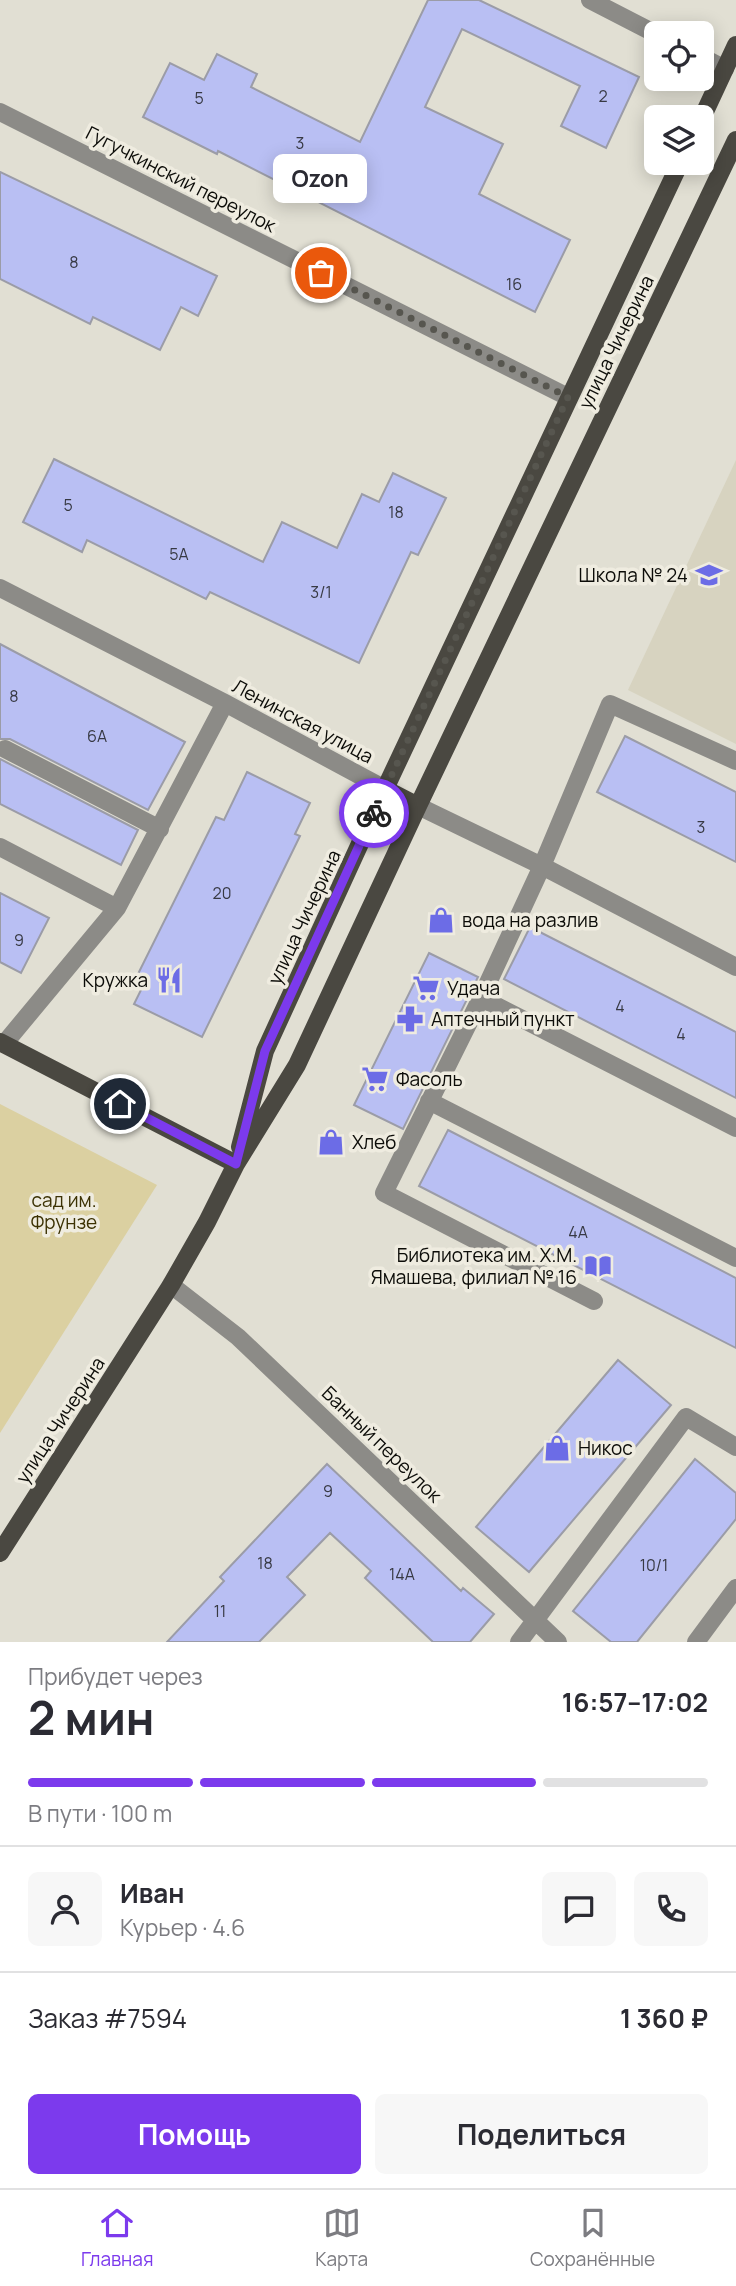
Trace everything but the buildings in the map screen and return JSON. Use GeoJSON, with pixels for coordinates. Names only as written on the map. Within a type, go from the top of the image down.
{"type":"FeatureCollection","features":[{"type":"Feature","properties":{"kind":"main road"},"geometry":{"type":"LineString","coordinates":[[708,105],[736,45]]}},
{"type":"Feature","properties":{"kind":"main road","name":"улица Чичерина"},"geometry":{"type":"LineString","coordinates":[[0,1553],[171,1285],[236,1164],[298,1065],[418,806],[736,140]]}},
{"type":"Feature","properties":{"kind":"main road","name":"улица Чичерина"},"geometry":{"type":"LineString","coordinates":[[236,1164],[265,1051],[568,397],[674,175]]}},
{"type":"Feature","properties":{"kind":"main road","name":"Ленинская улица"},"geometry":{"type":"LineString","coordinates":[[385,789],[418,806]]}},
{"type":"Feature","properties":{"kind":"main road"},"geometry":{"type":"LineString","coordinates":[[2,1043],[236,1164]]}},
{"type":"Feature","properties":{"kind":"street"},"geometry":{"type":"LineString","coordinates":[[590,0],[644,28]]}},
{"type":"Feature","properties":{"kind":"street"},"geometry":{"type":"LineString","coordinates":[[714,63],[725,69]]}},
{"type":"Feature","properties":{"kind":"street","name":"Гугучкинский переулок"},"geometry":{"type":"LineString","coordinates":[[0,112],[568,397]]}},
{"type":"Feature","properties":{"kind":"street","name":"Ленинская улица"},"geometry":{"type":"LineString","coordinates":[[0,588],[225,703],[385,789]]}},
{"type":"Feature","properties":{"kind":"street"},"geometry":{"type":"LineString","coordinates":[[2,1043],[117,908],[225,703]]}},
{"type":"Feature","properties":{"kind":"street"},"geometry":{"type":"LineString","coordinates":[[594,1301],[384,1192],[481,998],[542,866],[610,704],[736,761]]}},
{"type":"Feature","properties":{"kind":"street"},"geometry":{"type":"LineString","coordinates":[[5,749],[160,829]]}},
{"type":"Feature","properties":{"kind":"street","name":"Ленинская улица"},"geometry":{"type":"LineString","coordinates":[[418,806],[542,866],[736,967]]}},
{"type":"Feature","properties":{"kind":"street"},"geometry":{"type":"LineString","coordinates":[[0,847],[117,908]]}},
{"type":"Feature","properties":{"kind":"street"},"geometry":{"type":"LineString","coordinates":[[481,998],[736,1128]]}},
{"type":"Feature","properties":{"kind":"street"},"geometry":{"type":"LineString","coordinates":[[429,1101],[736,1258]]}},
{"type":"Feature","properties":{"kind":"street","name":"Банный переулок"},"geometry":{"type":"LineString","coordinates":[[171,1285],[238,1337],[558,1642]]}},
{"type":"Feature","properties":{"kind":"street"},"geometry":{"type":"LineString","coordinates":[[519,1642],[686,1418],[736,1447]]}},
{"type":"Feature","properties":{"kind":"street"},"geometry":{"type":"LineString","coordinates":[[696,1642],[736,1588]]}},
{"type":"Feature","properties":{"kind":"shaded area","name":"Школа № 24"},"geometry":{"type":"Polygon","coordinates":[[[736,460],[736,744],[628,690],[736,460]]]}},
{"type":"Feature","properties":{"kind":"green space","name":"сад им. Фрунзе"},"geometry":{"type":"Polygon","coordinates":[[[0,1104],[157,1185],[0,1433],[0,1104]]]}},
{"type":"Feature","properties":{"kind":"way so far"},"geometry":{"type":"LineString","coordinates":[[321,273],[568,397],[374,813]]}},
{"type":"Feature","properties":{"kind":"place","name":"Ozon"},"geometry":{"type":"Point","coordinates":[321,273]}},
{"type":"Feature","properties":{"kind":"place","name":"Школа № 24"},"geometry":{"type":"Point","coordinates":[709,575]}},
{"type":"Feature","properties":{"kind":"place","name":"вода на разлив"},"geometry":{"type":"Point","coordinates":[441,920]}},
{"type":"Feature","properties":{"kind":"place","name":"Кружка"},"geometry":{"type":"Point","coordinates":[169,980]}},
{"type":"Feature","properties":{"kind":"place","name":"Удача"},"geometry":{"type":"Point","coordinates":[426,988]}},
{"type":"Feature","properties":{"kind":"place","name":"Аптечный пункт"},"geometry":{"type":"Point","coordinates":[410,1019]}},
{"type":"Feature","properties":{"kind":"place","name":"Фасоль"},"geometry":{"type":"Point","coordinates":[375,1079]}},
{"type":"Feature","properties":{"kind":"place","name":"Хлеб"},"geometry":{"type":"Point","coordinates":[331,1142]}},
{"type":"Feature","properties":{"kind":"place","name":"Библиотека им. Х.М. Ямашева, филиал № 16"},"geometry":{"type":"Point","coordinates":[598,1266]}},
{"type":"Feature","properties":{"kind":"place","name":"Никос"},"geometry":{"type":"Point","coordinates":[557,1448]}},
{"type":"Feature","properties":{"kind":"route"},"geometry":{"type":"LineString","coordinates":[[120,1104],[236,1164],[265,1051],[374,813]]}}]}
